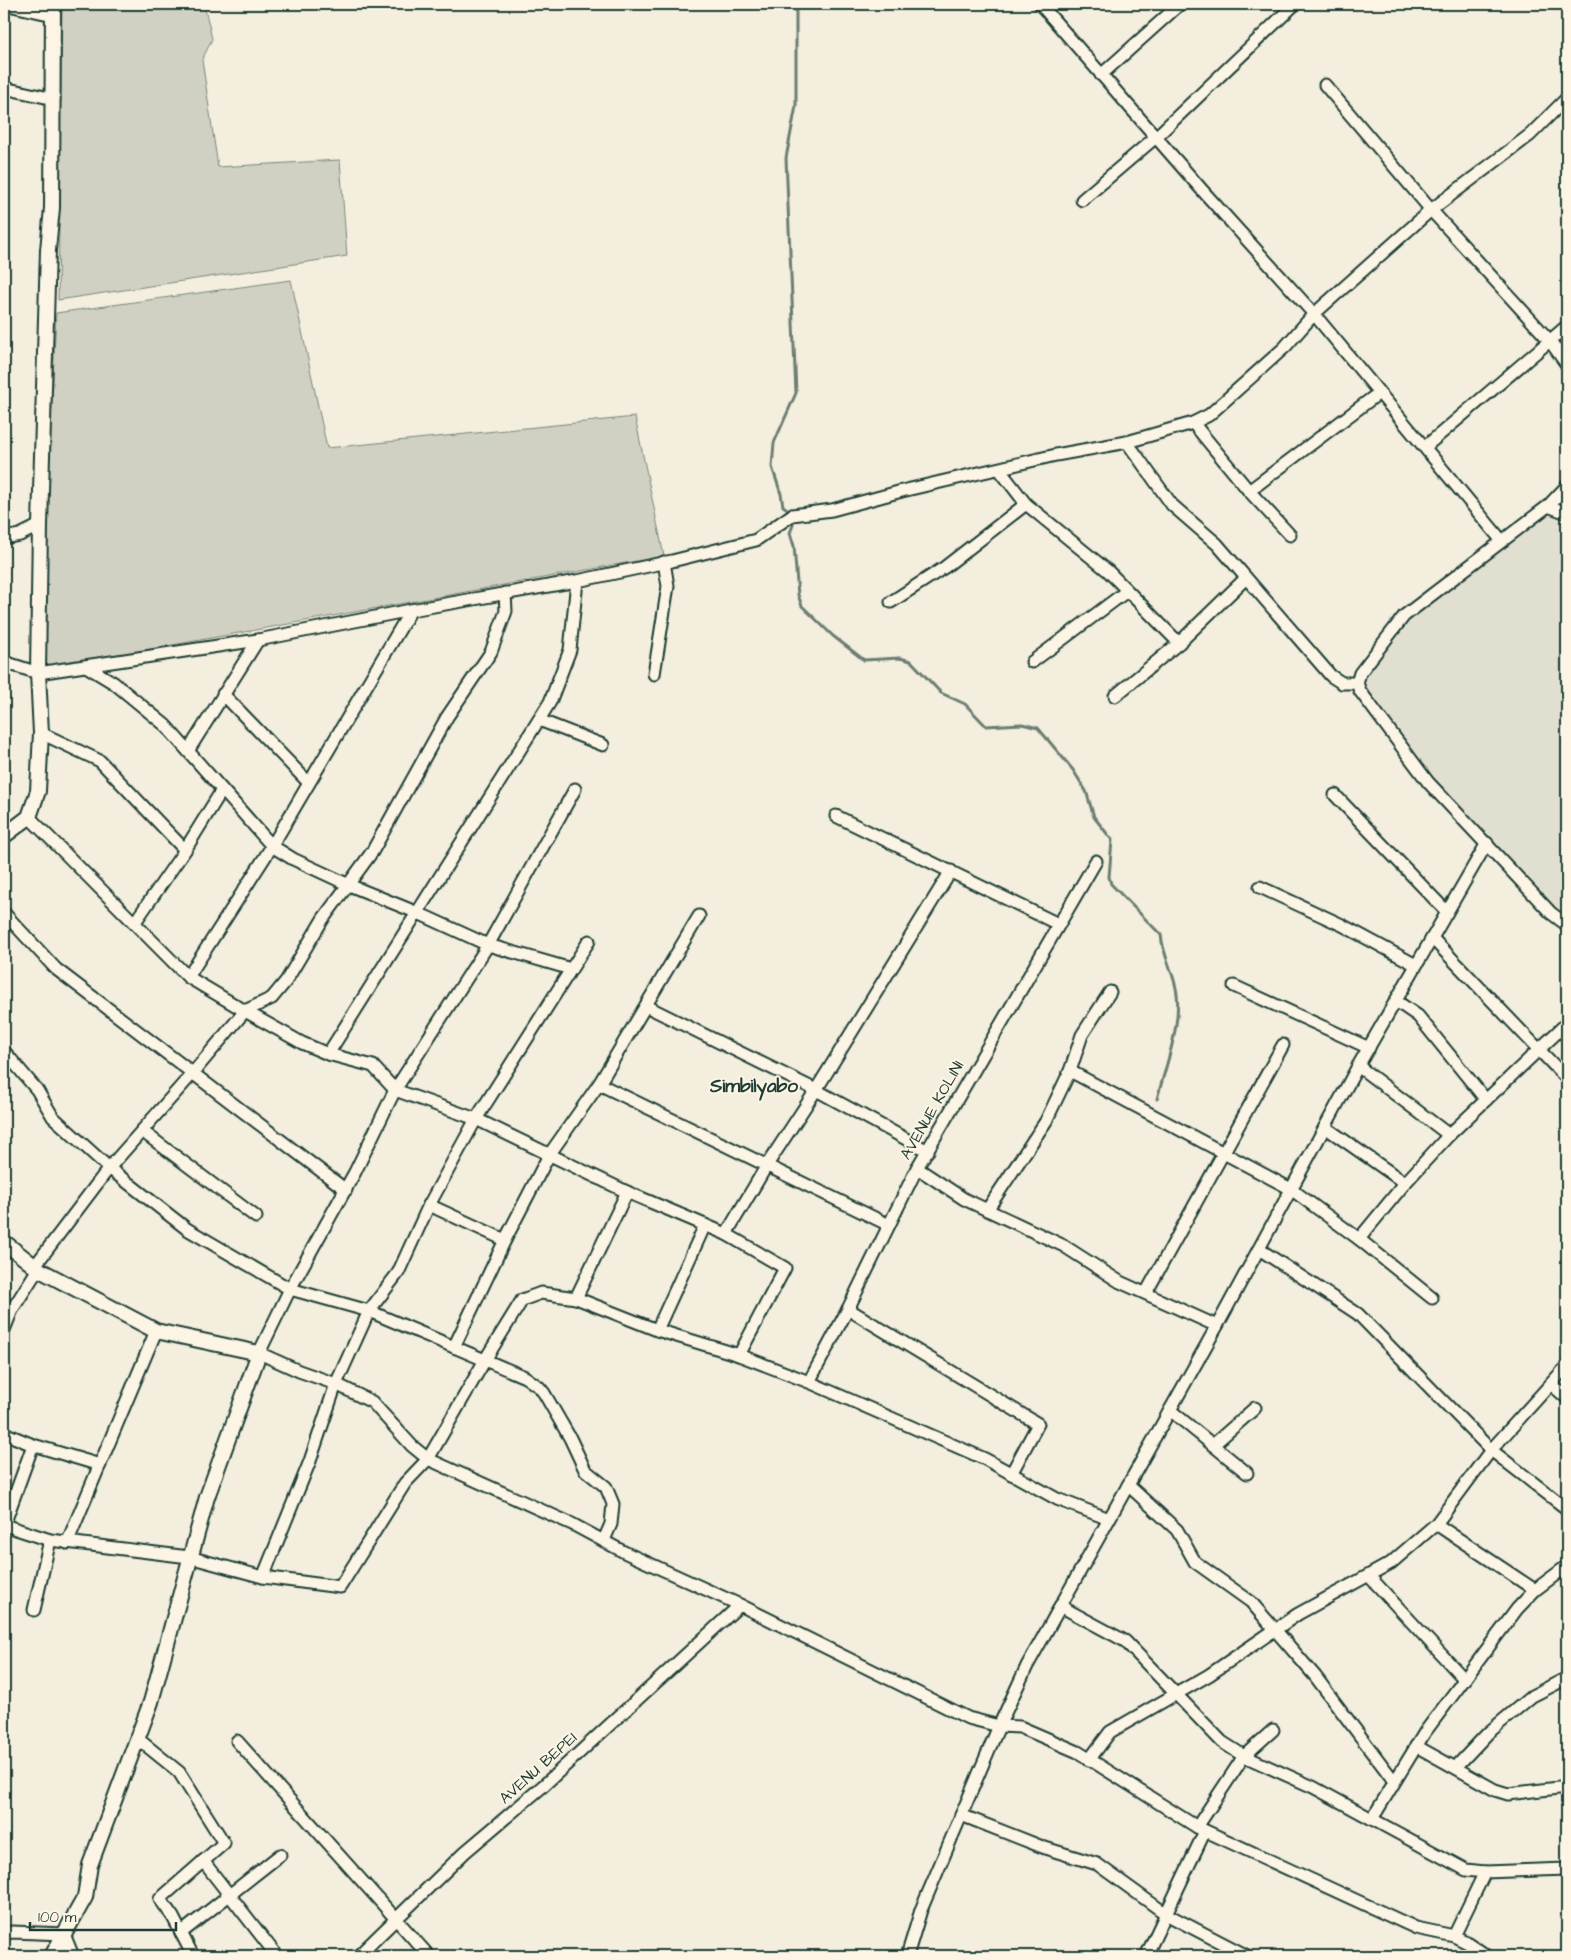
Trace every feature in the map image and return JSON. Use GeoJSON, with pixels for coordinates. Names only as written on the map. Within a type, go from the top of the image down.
{"type":"FeatureCollection","features":[{"type":"Feature","properties":{"kind":"street"},"geometry":{"type":"LineString","coordinates":[[4,4],[53,9],[54,99],[52,208],[48,250],[40,525],[38,673],[41,733],[38,791],[29,817],[4,836]]}},
{"type":"Feature","properties":{"kind":"street"},"geometry":{"type":"LineString","coordinates":[[1101,75],[1180,4]]}},
{"type":"Feature","properties":{"kind":"street"},"geometry":{"type":"LineString","coordinates":[[1082,200],[1157,136],[1295,4]]}},
{"type":"Feature","properties":{"kind":"street"},"geometry":{"type":"LineString","coordinates":[[1046,6],[1101,75],[1314,314],[1502,541]]}},
{"type":"Feature","properties":{"kind":"street"},"geometry":{"type":"LineString","coordinates":[[1325,86],[1431,210],[1550,341],[1567,365]]}},
{"type":"Feature","properties":{"kind":"street"},"geometry":{"type":"LineString","coordinates":[[4,88],[54,99]]}},
{"type":"Feature","properties":{"kind":"street"},"geometry":{"type":"LineString","coordinates":[[4,662],[38,673],[258,640],[410,610],[577,581],[756,540],[792,515],[832,510],[902,491],[1056,455],[1127,442],[1193,423],[1209,415],[1285,347],[1314,314],[1431,210],[1530,135],[1567,98]]}},
{"type":"Feature","properties":{"kind":"street"},"geometry":{"type":"LineString","coordinates":[[1425,448],[1567,326]]}},
{"type":"Feature","properties":{"kind":"street"},"geometry":{"type":"LineString","coordinates":[[1249,491],[1379,393]]}},
{"type":"Feature","properties":{"kind":"street"},"geometry":{"type":"LineString","coordinates":[[1193,423],[1249,491],[1290,534]]}},
{"type":"Feature","properties":{"kind":"street"},"geometry":{"type":"LineString","coordinates":[[1127,442],[1172,505],[1217,544],[1331,676],[1342,683],[1356,683]]}},
{"type":"Feature","properties":{"kind":"street"},"geometry":{"type":"LineString","coordinates":[[998,470],[1026,504],[1108,571],[1179,644]]}},
{"type":"Feature","properties":{"kind":"street"},"geometry":{"type":"LineString","coordinates":[[1567,486],[1548,506],[1404,616],[1360,673],[1356,683],[1428,782],[1551,913],[1567,925]]}},
{"type":"Feature","properties":{"kind":"street"},"geometry":{"type":"LineString","coordinates":[[891,602],[945,567],[1026,504]]}},
{"type":"Feature","properties":{"kind":"street"},"geometry":{"type":"LineString","coordinates":[[1548,506],[1567,513]]}},
{"type":"Feature","properties":{"kind":"street"},"geometry":{"type":"LineString","coordinates":[[4,538],[20,535],[40,525]]}},
{"type":"Feature","properties":{"kind":"street"},"geometry":{"type":"LineString","coordinates":[[654,674],[668,586],[664,562]]}},
{"type":"Feature","properties":{"kind":"street"},"geometry":{"type":"LineString","coordinates":[[1115,696],[1179,644],[1246,578]]}},
{"type":"Feature","properties":{"kind":"street"},"geometry":{"type":"LineString","coordinates":[[328,1054],[550,702],[570,650],[577,581]]}},
{"type":"Feature","properties":{"kind":"street"},"geometry":{"type":"LineString","coordinates":[[1032,662],[1127,591]]}},
{"type":"Feature","properties":{"kind":"street"},"geometry":{"type":"LineString","coordinates":[[4,1330],[12,1310],[36,1268],[109,1168],[192,1074],[244,1011],[272,998],[286,981],[323,919],[372,852],[447,717],[491,652],[506,611],[504,593]]}},
{"type":"Feature","properties":{"kind":"street"},"geometry":{"type":"LineString","coordinates":[[188,978],[272,846],[410,610]]}},
{"type":"Feature","properties":{"kind":"street"},"geometry":{"type":"LineString","coordinates":[[188,751],[258,640]]}},
{"type":"Feature","properties":{"kind":"street"},"geometry":{"type":"LineString","coordinates":[[86,666],[114,683],[165,725],[272,846],[292,859],[488,945],[571,970]]}},
{"type":"Feature","properties":{"kind":"street"},"geometry":{"type":"LineString","coordinates":[[223,694],[308,782]]}},
{"type":"Feature","properties":{"kind":"street"},"geometry":{"type":"LineString","coordinates":[[540,720],[603,745]]}},
{"type":"Feature","properties":{"kind":"street"},"geometry":{"type":"LineString","coordinates":[[41,733],[100,760],[185,850]]}},
{"type":"Feature","properties":{"kind":"street"},"geometry":{"type":"LineString","coordinates":[[52,1956],[85,1896],[90,1865],[138,1739],[168,1642],[189,1557],[207,1497],[259,1353],[290,1289],[346,1190],[396,1090],[488,945],[575,789]]}},
{"type":"Feature","properties":{"kind":"street"},"geometry":{"type":"LineString","coordinates":[[135,922],[185,850],[222,790]]}},
{"type":"Feature","properties":{"kind":"street"},"geometry":{"type":"LineString","coordinates":[[1335,795],[1447,912]]}},
{"type":"Feature","properties":{"kind":"street"},"geometry":{"type":"LineString","coordinates":[[836,816],[1058,924]]}},
{"type":"Feature","properties":{"kind":"street"},"geometry":{"type":"LineString","coordinates":[[29,817],[135,922],[188,978],[302,1043],[328,1054],[373,1066],[396,1090],[476,1119],[627,1192],[726,1234],[785,1268],[739,1355]]}},
{"type":"Feature","properties":{"kind":"street"},"geometry":{"type":"LineString","coordinates":[[908,1956],[921,1910],[999,1726],[1027,1666],[1217,1326],[1358,1066],[1487,843]]}},
{"type":"Feature","properties":{"kind":"street","name":"AVENUE KOLINI"},"geometry":{"type":"LineString","coordinates":[[809,1382],[848,1309],[917,1168],[1096,861]]}},
{"type":"Feature","properties":{"kind":"street"},"geometry":{"type":"LineString","coordinates":[[726,1234],[766,1165],[816,1090],[951,871]]}},
{"type":"Feature","properties":{"kind":"street"},"geometry":{"type":"LineString","coordinates":[[1260,887],[1342,925],[1416,966]]}},
{"type":"Feature","properties":{"kind":"street"},"geometry":{"type":"LineString","coordinates":[[4,913],[56,969],[346,1190]]}},
{"type":"Feature","properties":{"kind":"street"},"geometry":{"type":"LineString","coordinates":[[454,1347],[505,1240],[549,1155],[599,1084],[700,916]]}},
{"type":"Feature","properties":{"kind":"street"},"geometry":{"type":"LineString","coordinates":[[1432,938],[1567,1079]]}},
{"type":"Feature","properties":{"kind":"street"},"geometry":{"type":"LineString","coordinates":[[263,1578],[310,1461],[336,1384],[369,1310],[398,1273],[429,1205],[476,1119],[589,941]]}},
{"type":"Feature","properties":{"kind":"street"},"geometry":{"type":"LineString","coordinates":[[1234,986],[1369,1048]]}},
{"type":"Feature","properties":{"kind":"street"},"geometry":{"type":"LineString","coordinates":[[987,1210],[1046,1121],[1070,1071],[1082,1035],[1110,992]]}},
{"type":"Feature","properties":{"kind":"street"},"geometry":{"type":"LineString","coordinates":[[1396,1001],[1418,1016],[1486,1100]]}},
{"type":"Feature","properties":{"kind":"street"},"geometry":{"type":"LineString","coordinates":[[646,1006],[816,1090],[928,1150]]}},
{"type":"Feature","properties":{"kind":"street"},"geometry":{"type":"LineString","coordinates":[[1359,1239],[1405,1183],[1449,1135],[1567,1023]]}},
{"type":"Feature","properties":{"kind":"street"},"geometry":{"type":"LineString","coordinates":[[1146,1294],[1283,1045]]}},
{"type":"Feature","properties":{"kind":"street"},"geometry":{"type":"LineString","coordinates":[[4,1051],[37,1090],[53,1117],[109,1168],[187,1230],[290,1289],[369,1310],[525,1377],[539,1387],[570,1438],[585,1470],[606,1488],[613,1504],[610,1524],[604,1540]]}},
{"type":"Feature","properties":{"kind":"street"},"geometry":{"type":"LineString","coordinates":[[1358,1066],[1449,1135]]}},
{"type":"Feature","properties":{"kind":"street"},"geometry":{"type":"LineString","coordinates":[[1070,1071],[1292,1189],[1359,1239],[1432,1298]]}},
{"type":"Feature","properties":{"kind":"street"},"geometry":{"type":"LineString","coordinates":[[599,1084],[889,1225]]}},
{"type":"Feature","properties":{"kind":"street"},"geometry":{"type":"LineString","coordinates":[[1325,1127],[1405,1183]]}},
{"type":"Feature","properties":{"kind":"street"},"geometry":{"type":"LineString","coordinates":[[142,1131],[256,1217]]}},
{"type":"Feature","properties":{"kind":"street"},"geometry":{"type":"LineString","coordinates":[[917,1168],[964,1199],[1064,1246],[1120,1282],[1217,1326]]}},
{"type":"Feature","properties":{"kind":"street"},"geometry":{"type":"LineString","coordinates":[[576,1298],[627,1192]]}},
{"type":"Feature","properties":{"kind":"street"},"geometry":{"type":"LineString","coordinates":[[429,1205],[505,1240]]}},
{"type":"Feature","properties":{"kind":"street"},"geometry":{"type":"LineString","coordinates":[[657,1330],[705,1225]]}},
{"type":"Feature","properties":{"kind":"street"},"geometry":{"type":"LineString","coordinates":[[4,1242],[36,1268],[156,1331],[259,1353],[299,1371],[336,1384],[372,1402],[412,1446],[428,1459],[518,1498],[604,1540],[624,1552],[740,1605],[968,1718],[999,1726],[1020,1727],[1078,1752],[1201,1829],[1416,1928],[1454,1936],[1487,1956]]}},
{"type":"Feature","properties":{"kind":"street"},"geometry":{"type":"LineString","coordinates":[[1259,1249],[1358,1314],[1491,1450],[1567,1509]]}},
{"type":"Feature","properties":{"kind":"street"},"geometry":{"type":"LineString","coordinates":[[34,1445],[4,1525],[50,1540],[189,1557],[263,1578],[340,1587],[405,1483],[428,1459],[522,1300],[542,1293],[576,1298],[657,1330],[739,1355],[809,1382],[985,1459],[1057,1499],[1109,1519]]}},
{"type":"Feature","properties":{"kind":"street"},"geometry":{"type":"LineString","coordinates":[[848,1309],[1038,1424],[1011,1474]]}},
{"type":"Feature","properties":{"kind":"street"},"geometry":{"type":"LineString","coordinates":[[67,1543],[156,1331]]}},
{"type":"Feature","properties":{"kind":"street"},"geometry":{"type":"LineString","coordinates":[[1090,1760],[1110,1732],[1209,1675],[1298,1614],[1392,1563],[1436,1524],[1491,1450],[1567,1366]]}},
{"type":"Feature","properties":{"kind":"street"},"geometry":{"type":"LineString","coordinates":[[1551,1384],[1567,1398]]}},
{"type":"Feature","properties":{"kind":"street"},"geometry":{"type":"LineString","coordinates":[[1213,1445],[1255,1408]]}},
{"type":"Feature","properties":{"kind":"street"},"geometry":{"type":"LineString","coordinates":[[1170,1410],[1247,1473]]}},
{"type":"Feature","properties":{"kind":"street"},"geometry":{"type":"LineString","coordinates":[[4,1433],[34,1445],[100,1465]]}},
{"type":"Feature","properties":{"kind":"street"},"geometry":{"type":"LineString","coordinates":[[1128,1485],[1177,1530],[1195,1562],[1251,1602],[1273,1630],[1316,1676],[1394,1781]]}},
{"type":"Feature","properties":{"kind":"street"},"geometry":{"type":"LineString","coordinates":[[1436,1524],[1535,1590]]}},
{"type":"Feature","properties":{"kind":"street"},"geometry":{"type":"LineString","coordinates":[[34,1610],[50,1540]]}},
{"type":"Feature","properties":{"kind":"street"},"geometry":{"type":"LineString","coordinates":[[1372,1819],[1416,1746],[1517,1609],[1535,1590],[1567,1566]]}},
{"type":"Feature","properties":{"kind":"street"},"geometry":{"type":"LineString","coordinates":[[1368,1576],[1465,1680]]}},
{"type":"Feature","properties":{"kind":"street","name":"AVENU BEPEI"},"geometry":{"type":"LineString","coordinates":[[358,1956],[466,1852],[543,1786],[740,1605]]}},
{"type":"Feature","properties":{"kind":"street"},"geometry":{"type":"LineString","coordinates":[[1060,1606],[1125,1641],[1222,1742],[1244,1756],[1313,1787],[1466,1870],[1485,1872],[1567,1869]]}},
{"type":"Feature","properties":{"kind":"street"},"geometry":{"type":"LineString","coordinates":[[1456,1767],[1488,1733],[1532,1696],[1567,1678]]}},
{"type":"Feature","properties":{"kind":"street"},"geometry":{"type":"LineString","coordinates":[[1146,1956],[1166,1914],[1201,1829],[1244,1756],[1273,1730]]}},
{"type":"Feature","properties":{"kind":"street"},"geometry":{"type":"LineString","coordinates":[[138,1739],[179,1772],[224,1843],[160,1899],[173,1917],[192,1956]]}},
{"type":"Feature","properties":{"kind":"street"},"geometry":{"type":"LineString","coordinates":[[238,1740],[429,1956]]}},
{"type":"Feature","properties":{"kind":"street"},"geometry":{"type":"LineString","coordinates":[[1416,1746],[1495,1790],[1508,1794],[1567,1787]]}},
{"type":"Feature","properties":{"kind":"street"},"geometry":{"type":"LineString","coordinates":[[961,1815],[1045,1848],[1097,1864],[1166,1914],[1247,1956]]}},
{"type":"Feature","properties":{"kind":"street"},"geometry":{"type":"LineString","coordinates":[[181,1933],[280,1855]]}},
{"type":"Feature","properties":{"kind":"street"},"geometry":{"type":"LineString","coordinates":[[203,1861],[277,1956]]}},
{"type":"Feature","properties":{"kind":"street"},"geometry":{"type":"LineString","coordinates":[[1454,1936],[1485,1872]]}},
{"type":"Feature","properties":{"kind":"street"},"geometry":{"type":"LineString","coordinates":[[4,1934],[12,1932],[64,1934]]}},
{"type":"Feature","properties":{"kind":"street"},"geometry":{"type":"LineString","coordinates":[[64,1934],[73,1956]]}},
{"type":"Feature","properties":{"kind":"shaded area"},"geometry":{"type":"Polygon","coordinates":[[[62,4],[204,4],[212,39],[202,60],[218,167],[340,160],[347,256],[58,300],[62,4]]]}},
{"type":"Feature","properties":{"kind":"shaded area"},"geometry":{"type":"Polygon","coordinates":[[[291,280],[327,448],[635,417],[664,556],[40,669],[56,313],[291,280]]]}},
{"type":"Feature","properties":{"kind":"shaded area"},"geometry":{"type":"Polygon","coordinates":[[[1558,506],[1567,517],[1567,929],[1434,784],[1359,682],[1404,622],[1558,506]]]}},
{"type":"Feature","properties":{"kind":"waterway"},"geometry":{"type":"LineString","coordinates":[[792,512],[783,506],[772,467],[774,443],[796,393],[786,158],[796,106],[796,4]]}},
{"type":"Feature","properties":{"kind":"waterway"},"geometry":{"type":"LineString","coordinates":[[792,518],[793,525],[790,533],[794,546],[798,595],[802,606],[833,636],[864,660],[900,658],[911,661],[941,693],[965,704],[986,726],[1022,724],[1038,728],[1073,770],[1086,791],[1094,817],[1112,840],[1109,877],[1111,884],[1161,935],[1164,951],[1174,979],[1178,1006],[1177,1019],[1157,1099]]}},
{"type":"Feature","properties":{"kind":"district","name":"Simbilyabo"},"geometry":{"type":"Point","coordinates":[754,1086]}}]}
